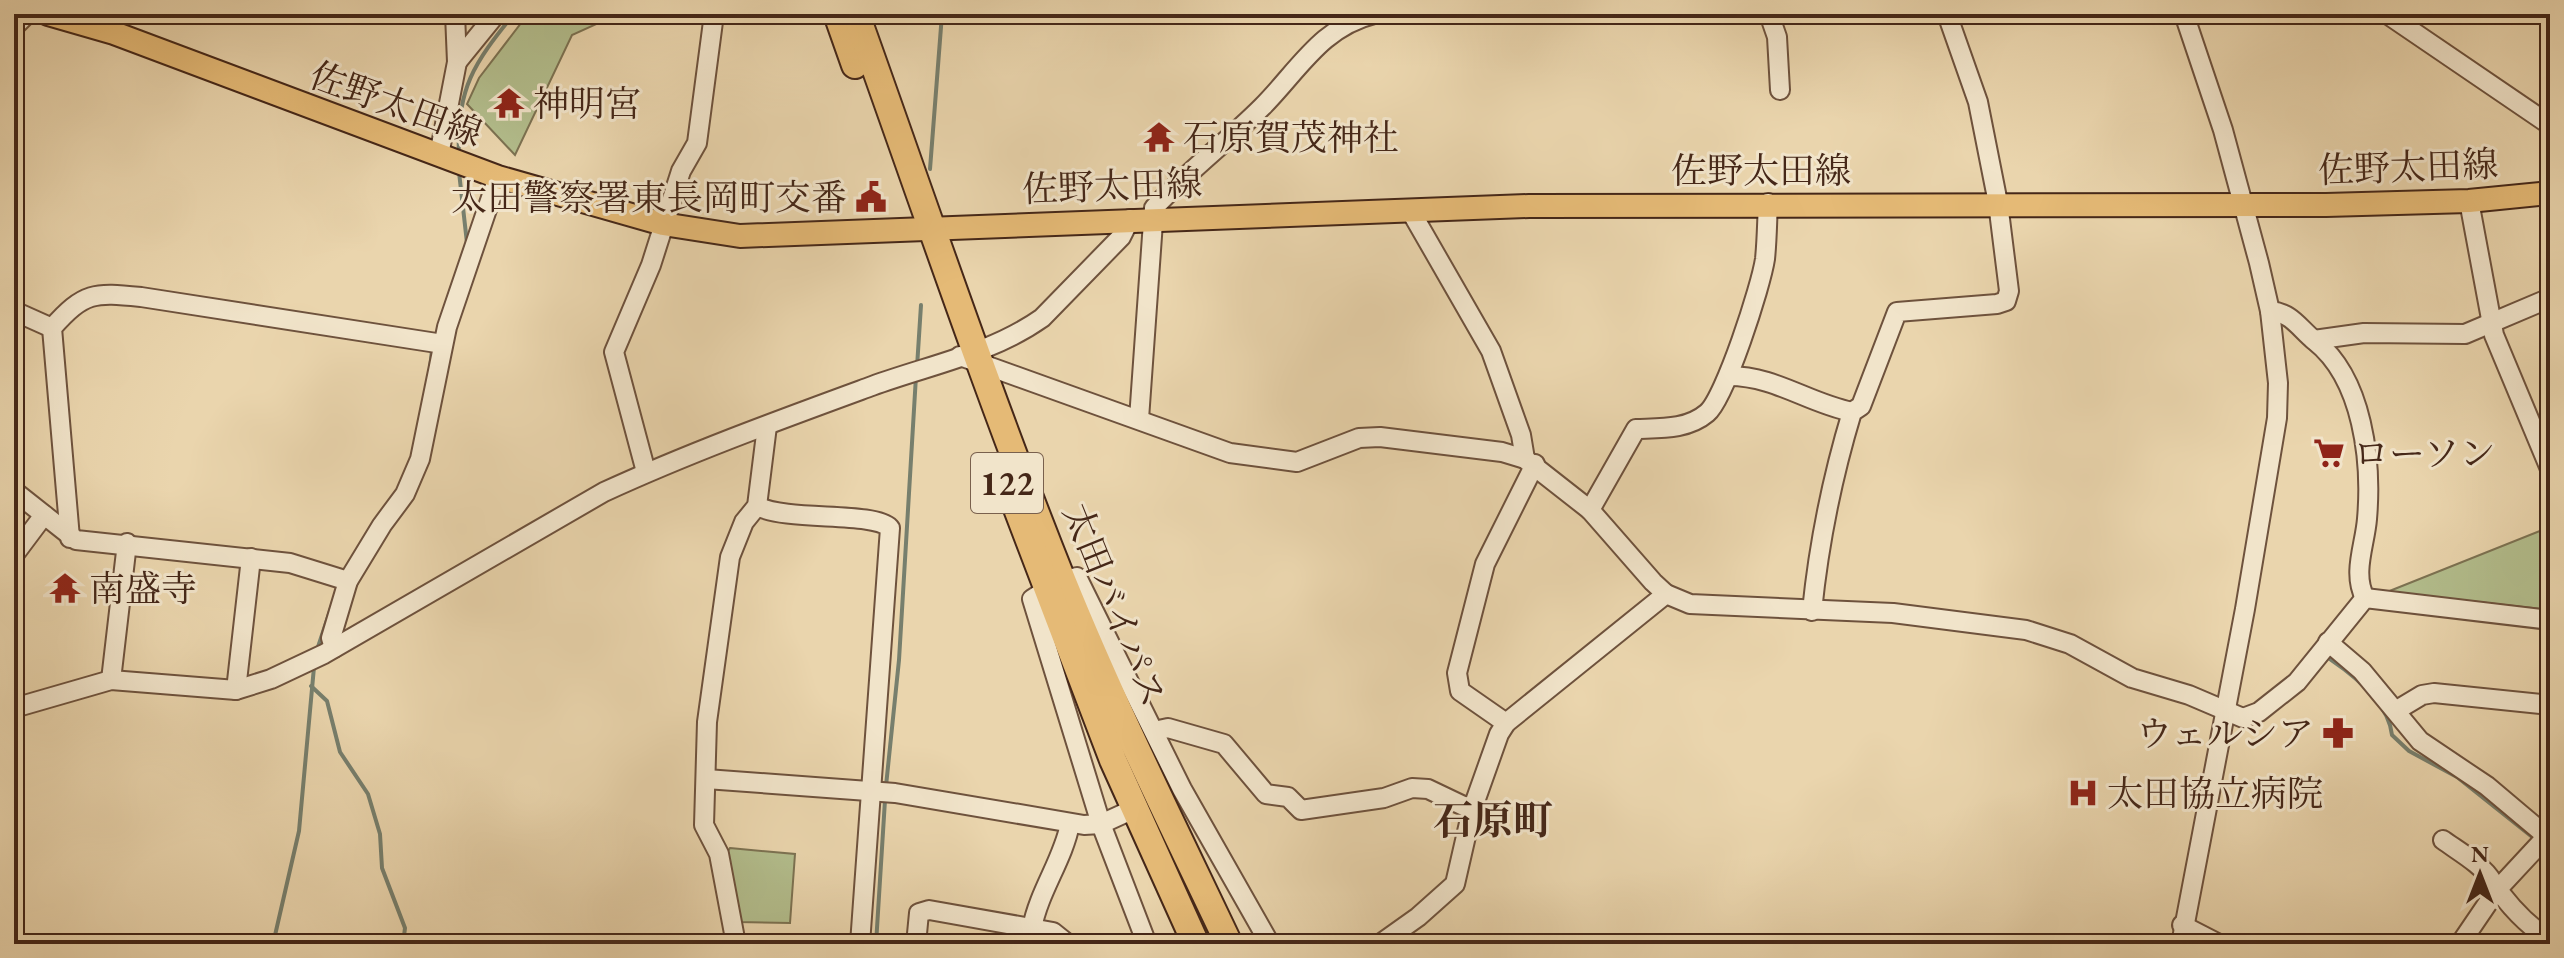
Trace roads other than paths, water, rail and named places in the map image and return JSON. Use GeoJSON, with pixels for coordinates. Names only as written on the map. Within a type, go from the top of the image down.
{"type":"FeatureCollection","features":[{"type":"Feature","properties":{"kind":"highway","name":"太田バイパス"},"geometry":{"type":"LineString","coordinates":[[837,14],[975,355],[1113,760],[1157,800],[1196,944]]}},
{"type":"Feature","properties":{"kind":"highway","name":"太田バイパス"},"geometry":{"type":"LineString","coordinates":[[856,14],[923,228]]}},
{"type":"Feature","properties":{"kind":"highway","name":"太田バイパス"},"geometry":{"type":"LineString","coordinates":[[1055,585],[1112,699],[1116,728],[1157,800],[1229,944]]}},
{"type":"Feature","properties":{"kind":"highway"},"geometry":{"type":"LineString","coordinates":[[1157,800],[1215,944]]}},
{"type":"Feature","properties":{"kind":"main road","name":"佐野太田線"},"geometry":{"type":"LineString","coordinates":[[48,14],[114,33],[498,177],[663,224],[740,236],[1410,210],[1768,203],[2241,205],[2469,201],[2550,193]]}},
{"type":"Feature","properties":{"kind":"street"},"geometry":{"type":"LineString","coordinates":[[14,27],[27,14]]}},
{"type":"Feature","properties":{"kind":"street"},"geometry":{"type":"LineString","coordinates":[[439,155],[457,62],[455,14]]}},
{"type":"Feature","properties":{"kind":"street"},"geometry":{"type":"LineString","coordinates":[[457,62],[496,14]]}},
{"type":"Feature","properties":{"kind":"street"},"geometry":{"type":"LineString","coordinates":[[646,472],[614,352],[651,265],[681,171],[697,143],[714,14]]}},
{"type":"Feature","properties":{"kind":"street"},"geometry":{"type":"LineString","coordinates":[[14,708],[111,680],[236,690],[293,670],[604,492],[646,472],[767,426],[975,355],[1042,318],[1121,237],[1263,106],[1308,51],[1347,24],[1374,14]]}},
{"type":"Feature","properties":{"kind":"street"},"geometry":{"type":"LineString","coordinates":[[1422,14],[1456,14]]}},
{"type":"Feature","properties":{"kind":"street"},"geometry":{"type":"LineString","coordinates":[[1769,14],[1777,37],[1780,90]]}},
{"type":"Feature","properties":{"kind":"street"},"geometry":{"type":"LineString","coordinates":[[1812,611],[1820,533],[1852,412],[1861,406],[1897,312],[1959,310],[2006,301],[2009,291],[1998,203],[1978,102],[1947,14]]}},
{"type":"Feature","properties":{"kind":"street"},"geometry":{"type":"LineString","coordinates":[[2184,14],[2223,130],[2270,311],[2278,383],[2277,418],[2181,939],[2219,944]]}},
{"type":"Feature","properties":{"kind":"street"},"geometry":{"type":"LineString","coordinates":[[2387,14],[2550,125]]}},
{"type":"Feature","properties":{"kind":"street"},"geometry":{"type":"LineString","coordinates":[[334,648],[331,638],[348,581],[415,474],[443,344],[498,177]]}},
{"type":"Feature","properties":{"kind":"street"},"geometry":{"type":"LineString","coordinates":[[2469,201],[2490,323],[2550,469]]}},
{"type":"Feature","properties":{"kind":"street"},"geometry":{"type":"LineString","coordinates":[[1590,510],[1636,429],[1669,428],[1695,421],[1715,405],[1729,376],[1765,260],[1768,203]]}},
{"type":"Feature","properties":{"kind":"street"},"geometry":{"type":"LineString","coordinates":[[1410,210],[1491,351],[1530,462],[1485,564],[1457,673],[1460,691],[1506,723]]}},
{"type":"Feature","properties":{"kind":"street"},"geometry":{"type":"LineString","coordinates":[[1139,419],[1140,219]]}},
{"type":"Feature","properties":{"kind":"street"},"geometry":{"type":"LineString","coordinates":[[70,538],[52,328],[76,302],[98,292],[443,344]]}},
{"type":"Feature","properties":{"kind":"street"},"geometry":{"type":"LineString","coordinates":[[2314,340],[2364,333],[2450,337],[2550,298]]}},
{"type":"Feature","properties":{"kind":"street"},"geometry":{"type":"LineString","coordinates":[[14,311],[52,328]]}},
{"type":"Feature","properties":{"kind":"street"},"geometry":{"type":"LineString","coordinates":[[2270,311],[2290,315],[2333,359],[2357,409],[2369,485],[2359,577],[2365,598]]}},
{"type":"Feature","properties":{"kind":"street"},"geometry":{"type":"LineString","coordinates":[[975,355],[1230,453],[1287,462],[1307,459],[1359,438],[1380,437],[1502,452],[1530,462],[1590,510],[1666,594],[1698,606],[1893,613],[2039,633],[2070,644],[2132,678],[2189,695],[2243,718],[2259,712],[2297,682],[2365,598]]}},
{"type":"Feature","properties":{"kind":"street"},"geometry":{"type":"LineString","coordinates":[[1729,376],[1755,376],[1825,406],[1852,412]]}},
{"type":"Feature","properties":{"kind":"street"},"geometry":{"type":"LineString","coordinates":[[736,944],[719,854],[704,825],[708,709],[730,557],[744,522],[757,506],[767,426]]}},
{"type":"Feature","properties":{"kind":"street"},"geometry":{"type":"LineString","coordinates":[[14,491],[70,538],[84,542],[127,543],[308,566],[348,581]]}},
{"type":"Feature","properties":{"kind":"street"},"geometry":{"type":"LineString","coordinates":[[757,506],[772,514],[863,520],[885,523],[890,528],[860,944]]}},
{"type":"Feature","properties":{"kind":"street"},"geometry":{"type":"LineString","coordinates":[[14,555],[44,515]]}},
{"type":"Feature","properties":{"kind":"street"},"geometry":{"type":"LineString","coordinates":[[111,680],[127,543]]}},
{"type":"Feature","properties":{"kind":"street"},"geometry":{"type":"LineString","coordinates":[[236,690],[251,558]]}},
{"type":"Feature","properties":{"kind":"street"},"geometry":{"type":"LineString","coordinates":[[1147,944],[1101,824],[1032,599],[1055,585],[1077,577],[1154,731],[1157,800],[1270,944]]}},
{"type":"Feature","properties":{"kind":"street"},"geometry":{"type":"LineString","coordinates":[[1380,944],[1418,917],[1455,884],[1472,810],[1499,734],[1506,723],[1666,594]]}},
{"type":"Feature","properties":{"kind":"street"},"geometry":{"type":"LineString","coordinates":[[2365,598],[2550,620]]}},
{"type":"Feature","properties":{"kind":"street"},"geometry":{"type":"LineString","coordinates":[[2328,642],[2362,671],[2420,741],[2487,786],[2548,837],[2496,891],[2460,944]]}},
{"type":"Feature","properties":{"kind":"street"},"geometry":{"type":"LineString","coordinates":[[2397,710],[2422,695],[2434,693],[2550,705]]}},
{"type":"Feature","properties":{"kind":"street"},"geometry":{"type":"LineString","coordinates":[[1154,731],[1168,728],[1224,744],[1266,794],[1288,797],[1301,810],[1384,798],[1412,788],[1428,789],[1472,810]]}},
{"type":"Feature","properties":{"kind":"street"},"geometry":{"type":"LineString","coordinates":[[706,779],[871,791],[1070,824],[1101,824],[1157,800]]}},
{"type":"Feature","properties":{"kind":"street"},"geometry":{"type":"LineString","coordinates":[[1032,928],[1053,866],[1065,847],[1070,824]]}},
{"type":"Feature","properties":{"kind":"street"},"geometry":{"type":"LineString","coordinates":[[2443,840],[2492,880],[2496,891],[2529,926],[2550,940]]}},
{"type":"Feature","properties":{"kind":"street"},"geometry":{"type":"LineString","coordinates":[[916,944],[919,913],[929,910],[1053,932],[1068,944]]}},
{"type":"Feature","properties":{"kind":"waterway"},"geometry":{"type":"LineString","coordinates":[[459,155],[461,112],[470,78],[488,47],[514,14]]}},
{"type":"Feature","properties":{"kind":"waterway"},"geometry":{"type":"LineString","coordinates":[[930,169],[942,14]]}},
{"type":"Feature","properties":{"kind":"waterway"},"geometry":{"type":"LineString","coordinates":[[459,172],[467,243]]}},
{"type":"Feature","properties":{"kind":"waterway"},"geometry":{"type":"LineString","coordinates":[[917,367],[921,305]]}},
{"type":"Feature","properties":{"kind":"waterway"},"geometry":{"type":"LineString","coordinates":[[430,369],[432,350]]}},
{"type":"Feature","properties":{"kind":"waterway"},"geometry":{"type":"LineString","coordinates":[[886,786],[899,660],[916,376]]}},
{"type":"Feature","properties":{"kind":"waterway"},"geometry":{"type":"LineString","coordinates":[[317,650],[333,602]]}},
{"type":"Feature","properties":{"kind":"waterway"},"geometry":{"type":"LineString","coordinates":[[2330,659],[2378,702],[2385,712],[2392,735],[2409,751],[2457,777],[2536,840]]}},
{"type":"Feature","properties":{"kind":"waterway"},"geometry":{"type":"LineString","coordinates":[[273,944],[299,831],[314,667]]}},
{"type":"Feature","properties":{"kind":"waterway"},"geometry":{"type":"LineString","coordinates":[[311,686],[327,701],[340,752],[368,794],[380,834],[382,868],[405,928],[403,944]]}},
{"type":"Feature","properties":{"kind":"waterway"},"geometry":{"type":"LineString","coordinates":[[876,944],[885,800]]}},
{"type":"Feature","properties":{"kind":"waterway"},"geometry":{"type":"LineString","coordinates":[[2544,848],[2550,854]]}},
{"type":"Feature","properties":{"kind":"place","name":"神明宮"},"geometry":{"type":"Point","coordinates":[509,103]}},
{"type":"Feature","properties":{"kind":"place","name":"石原賀茂神社"},"geometry":{"type":"Point","coordinates":[1159,137]}},
{"type":"Feature","properties":{"kind":"place","name":"太田警察署東長岡町交番"},"geometry":{"type":"Point","coordinates":[871,197]}},
{"type":"Feature","properties":{"kind":"place","name":"ローソン"},"geometry":{"type":"Point","coordinates":[2329,453]}},
{"type":"Feature","properties":{"kind":"place","name":"南盛寺"},"geometry":{"type":"Point","coordinates":[65,588]}},
{"type":"Feature","properties":{"kind":"place","name":"ウェルシア"},"geometry":{"type":"Point","coordinates":[2338,733]}},
{"type":"Feature","properties":{"kind":"place","name":"太田協立病院"},"geometry":{"type":"Point","coordinates":[2083,793]}},
{"type":"Feature","properties":{"kind":"district","name":"石原町"},"geometry":{"type":"Point","coordinates":[1493,820]}}]}
